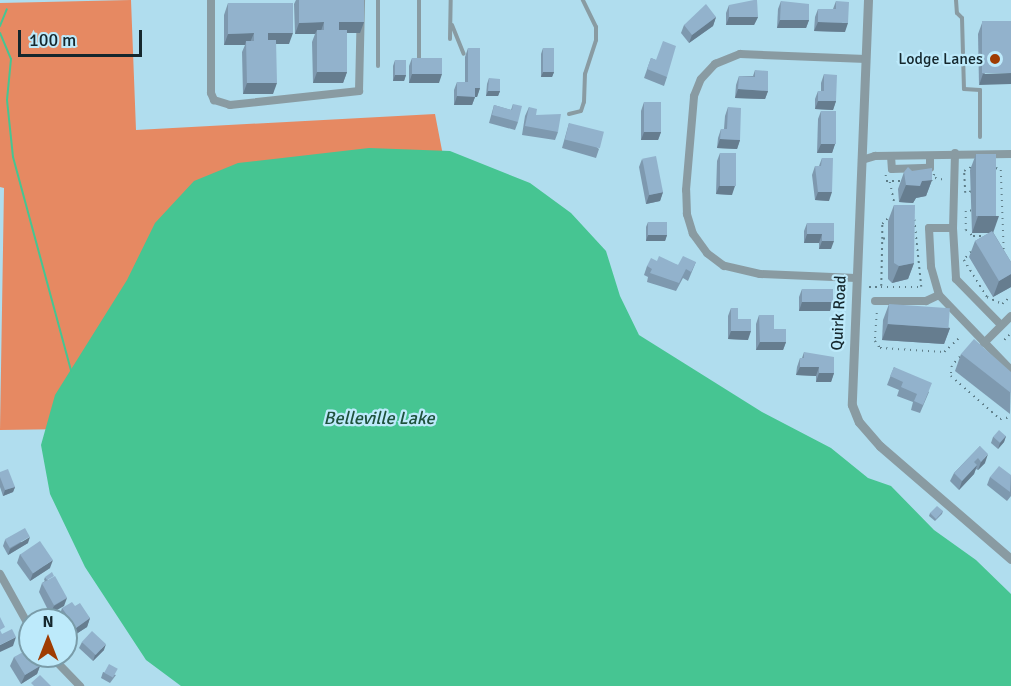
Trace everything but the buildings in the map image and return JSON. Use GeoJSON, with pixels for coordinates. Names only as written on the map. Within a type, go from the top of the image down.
{"type":"FeatureCollection","features":[{"type":"Feature","properties":{"kind":"street"},"geometry":{"type":"LineString","coordinates":[[211,0],[211,93],[214,100],[230,105],[359,90],[362,0]]}},
{"type":"Feature","properties":{"kind":"street","name":"Quirk Road"},"geometry":{"type":"LineString","coordinates":[[868,0],[850,390],[859,422],[880,446],[1011,559]]}},
{"type":"Feature","properties":{"kind":"street"},"geometry":{"type":"LineString","coordinates":[[856,278],[754,273],[716,260],[697,240],[687,214],[697,87],[708,70],[721,60],[740,54],[866,59]]}},
{"type":"Feature","properties":{"kind":"street"},"geometry":{"type":"LineString","coordinates":[[862,160],[955,153],[1011,154]]}},
{"type":"Feature","properties":{"kind":"street"},"geometry":{"type":"LineString","coordinates":[[955,153],[953,228],[956,279],[1001,325]]}},
{"type":"Feature","properties":{"kind":"street"},"geometry":{"type":"LineString","coordinates":[[896,156],[892,169],[930,168],[930,156]]}},
{"type":"Feature","properties":{"kind":"street"},"geometry":{"type":"LineString","coordinates":[[953,228],[928,228],[931,267],[939,295],[1011,370]]}},
{"type":"Feature","properties":{"kind":"street"},"geometry":{"type":"LineString","coordinates":[[875,301],[926,301],[939,295]]}},
{"type":"Feature","properties":{"kind":"street"},"geometry":{"type":"LineString","coordinates":[[984,343],[1011,315]]}},
{"type":"Feature","properties":{"kind":"street"},"geometry":{"type":"LineString","coordinates":[[0,574],[19,608]]}},
{"type":"Feature","properties":{"kind":"street"},"geometry":{"type":"LineString","coordinates":[[63,668],[80,686]]}},
{"type":"Feature","properties":{"kind":"lane"},"geometry":{"type":"LineString","coordinates":[[378,0],[378,66]]}},
{"type":"Feature","properties":{"kind":"lane"},"geometry":{"type":"LineString","coordinates":[[419,0],[419,63]]}},
{"type":"Feature","properties":{"kind":"lane"},"geometry":{"type":"LineString","coordinates":[[450,39],[451,0]]}},
{"type":"Feature","properties":{"kind":"lane"},"geometry":{"type":"LineString","coordinates":[[569,114],[581,111],[584,102],[585,74],[596,40],[596,27],[583,0]]}},
{"type":"Feature","properties":{"kind":"lane"},"geometry":{"type":"LineString","coordinates":[[956,0],[957,13],[962,18],[964,89],[980,90],[980,137]]}},
{"type":"Feature","properties":{"kind":"lane"},"geometry":{"type":"LineString","coordinates":[[450,21],[464,54]]}},
{"type":"Feature","properties":{"kind":"path"},"geometry":{"type":"LineString","coordinates":[[971,192],[965,193],[964,171],[980,166]]}},
{"type":"Feature","properties":{"kind":"path"},"geometry":{"type":"LineString","coordinates":[[990,166],[1001,170],[1003,242],[1006,259]]}},
{"type":"Feature","properties":{"kind":"path"},"geometry":{"type":"LineString","coordinates":[[886,170],[886,181],[912,181]]}},
{"type":"Feature","properties":{"kind":"path"},"geometry":{"type":"LineString","coordinates":[[923,181],[934,181],[934,170]]}},
{"type":"Feature","properties":{"kind":"path"},"geometry":{"type":"LineString","coordinates":[[934,177],[946,180]]}},
{"type":"Feature","properties":{"kind":"path"},"geometry":{"type":"LineString","coordinates":[[890,181],[896,195],[895,207]]}},
{"type":"Feature","properties":{"kind":"path"},"geometry":{"type":"LineString","coordinates":[[971,211],[966,211],[966,230],[973,236],[1003,236]]}},
{"type":"Feature","properties":{"kind":"path"},"geometry":{"type":"LineString","coordinates":[[881,287],[882,224],[889,217],[900,217]]}},
{"type":"Feature","properties":{"kind":"path"},"geometry":{"type":"LineString","coordinates":[[869,287],[921,287],[916,221],[906,217]]}},
{"type":"Feature","properties":{"kind":"path"},"geometry":{"type":"LineString","coordinates":[[993,243],[1003,242]]}},
{"type":"Feature","properties":{"kind":"path"},"geometry":{"type":"LineString","coordinates":[[975,249],[964,260],[987,297],[1002,304],[1011,296]]}},
{"type":"Feature","properties":{"kind":"path"},"geometry":{"type":"LineString","coordinates":[[877,313],[875,341],[880,348],[944,352],[961,336]]}},
{"type":"Feature","properties":{"kind":"path"},"geometry":{"type":"LineString","coordinates":[[1004,340],[1011,333]]}},
{"type":"Feature","properties":{"kind":"path"},"geometry":{"type":"LineString","coordinates":[[964,352],[952,366],[951,376],[1000,419],[1011,417]]}},
{"type":"Feature","properties":{"kind":"shaded area"},"geometry":{"type":"Polygon","coordinates":[[[131,0],[136,130],[435,114],[451,197],[68,429],[0,430],[4,188],[0,187],[0,3],[131,0]]]}},
{"type":"Feature","properties":{"kind":"water","name":"Belleville Lake"},"geometry":{"type":"Polygon","coordinates":[[[369,148],[450,151],[530,183],[571,213],[606,251],[620,296],[639,335],[762,412],[831,448],[868,478],[891,486],[934,530],[976,560],[1011,594],[1011,686],[181,686],[146,660],[85,567],[50,494],[41,445],[55,395],[127,280],[155,223],[194,181],[238,163],[369,148]]]}},
{"type":"Feature","properties":{"kind":"waterway"},"geometry":{"type":"LineString","coordinates":[[0,26],[7,9]]}},
{"type":"Feature","properties":{"kind":"waterway"},"geometry":{"type":"LineString","coordinates":[[0,33],[11,59],[7,100],[13,157],[71,370]]}},
{"type":"Feature","properties":{"kind":"place","name":"Lodge Lanes"},"geometry":{"type":"Point","coordinates":[995,59]}}]}
